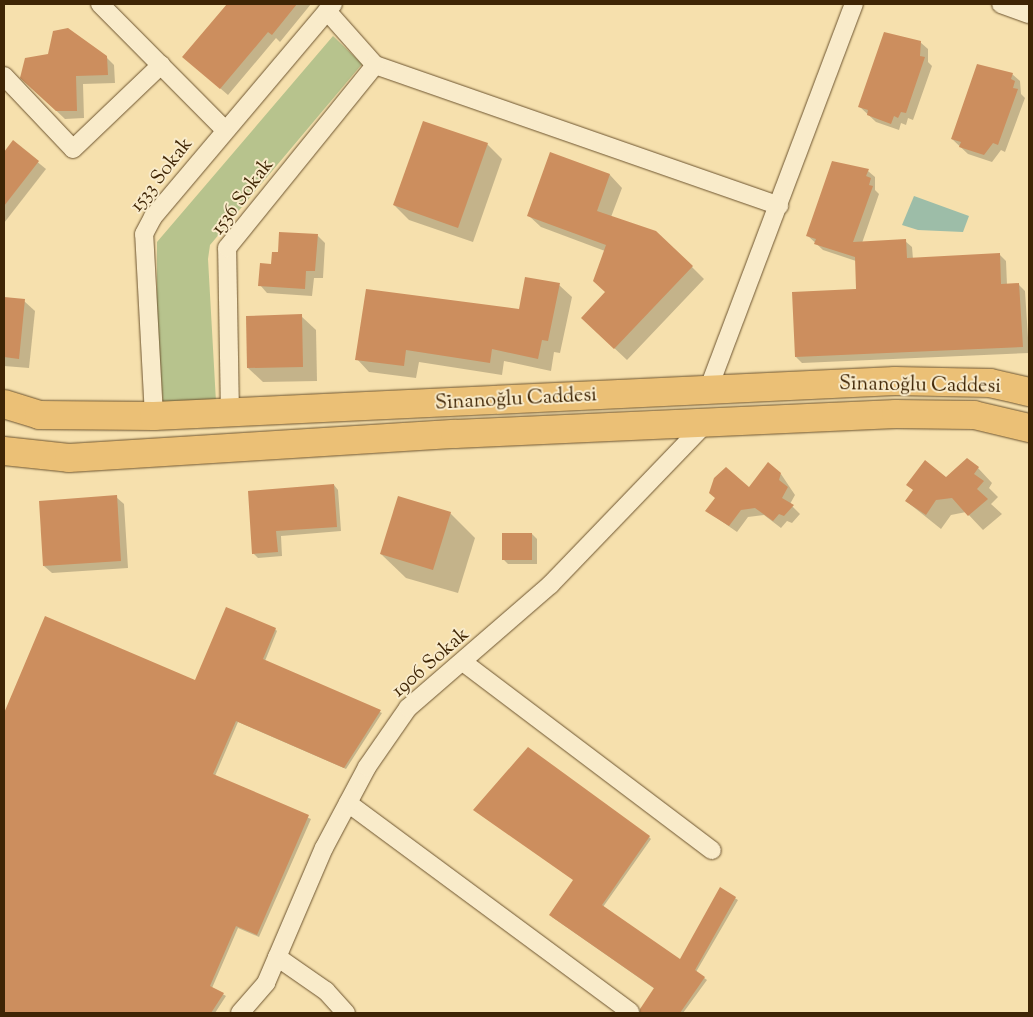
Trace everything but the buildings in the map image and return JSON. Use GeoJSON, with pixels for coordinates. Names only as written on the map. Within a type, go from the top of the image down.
{"type":"FeatureCollection","features":[{"type":"Feature","properties":{"kind":"main road","name":"Si̇nanoğlu Caddesi"},"geometry":{"type":"LineString","coordinates":[[4,404],[39,415],[154,416],[230,414],[895,381],[990,384],[1029,392]]}},
{"type":"Feature","properties":{"kind":"main road","name":"Si̇nanoğlu Caddesi"},"geometry":{"type":"LineString","coordinates":[[4,451],[69,458],[455,434],[896,414],[974,415],[1029,428]]}},
{"type":"Feature","properties":{"kind":"street"},"geometry":{"type":"LineString","coordinates":[[100,4],[225,130]]}},
{"type":"Feature","properties":{"kind":"street"},"geometry":{"type":"LineString","coordinates":[[708,390],[780,206],[854,4]]}},
{"type":"Feature","properties":{"kind":"street"},"geometry":{"type":"LineString","coordinates":[[1001,4],[1029,14]]}},
{"type":"Feature","properties":{"kind":"street"},"geometry":{"type":"LineString","coordinates":[[330,8],[375,65],[780,206]]}},
{"type":"Feature","properties":{"kind":"street","name":"1533 Sokak"},"geometry":{"type":"LineString","coordinates":[[154,416],[144,234],[153,218],[225,130],[330,8]]}},
{"type":"Feature","properties":{"kind":"street"},"geometry":{"type":"LineString","coordinates":[[4,76],[73,149],[160,65]]}},
{"type":"Feature","properties":{"kind":"street","name":"1536 Sokak"},"geometry":{"type":"LineString","coordinates":[[230,414],[227,248],[375,65]]}},
{"type":"Feature","properties":{"kind":"street","name":"1906 Sokak"},"geometry":{"type":"LineString","coordinates":[[240,1013],[266,983],[324,848],[367,767],[408,708],[550,585],[707,422]]}},
{"type":"Feature","properties":{"kind":"street"},"geometry":{"type":"LineString","coordinates":[[463,662],[712,850]]}},
{"type":"Feature","properties":{"kind":"street"},"geometry":{"type":"LineString","coordinates":[[348,803],[630,1012]]}},
{"type":"Feature","properties":{"kind":"street"},"geometry":{"type":"LineString","coordinates":[[277,957],[326,991],[346,1013]]}},
{"type":"Feature","properties":{"kind":"green space"},"geometry":{"type":"Polygon","coordinates":[[[333,36],[362,64],[210,245],[208,259],[216,402],[163,404],[157,321],[157,242],[333,36]]]}},
{"type":"Feature","properties":{"kind":"shaded area"},"geometry":{"type":"Polygon","coordinates":[[[914,196],[969,216],[963,232],[918,230],[902,225],[914,196]]]}}]}
